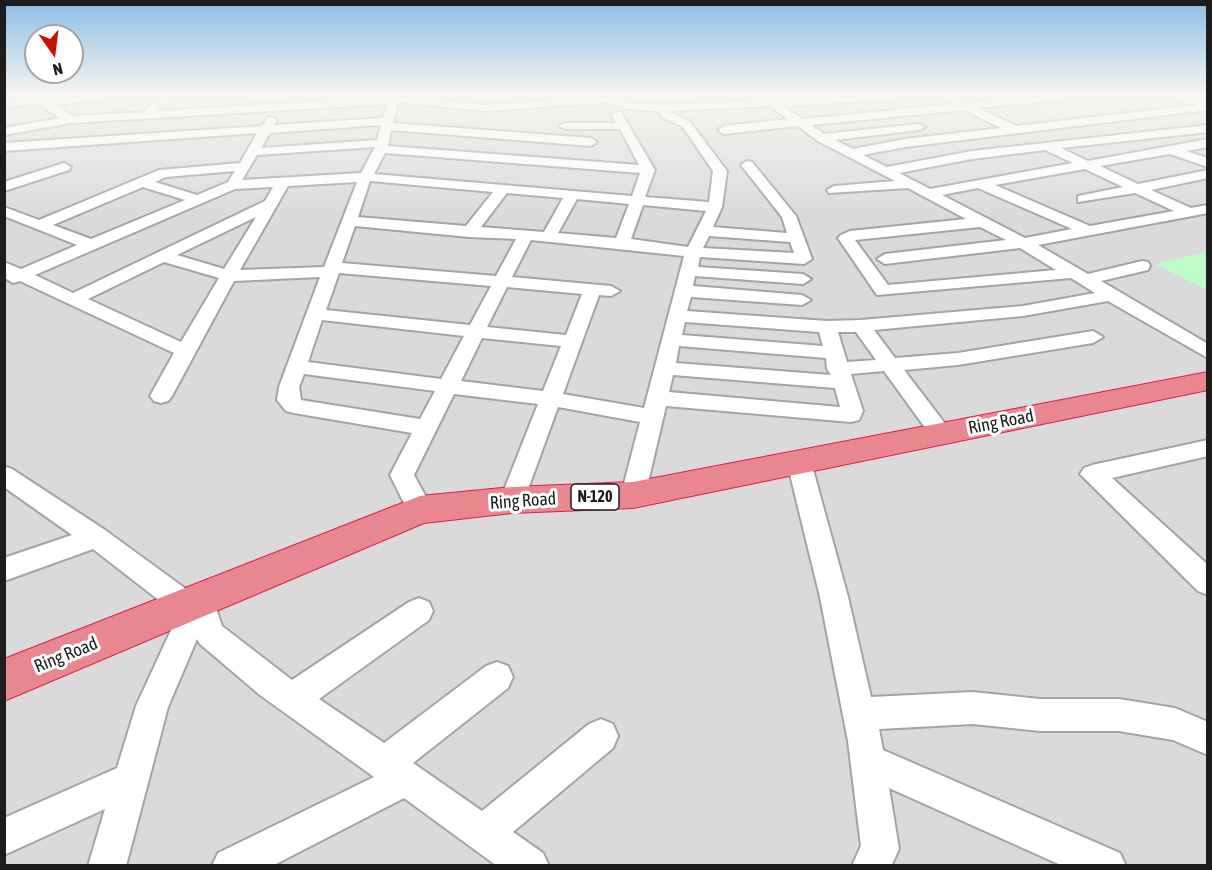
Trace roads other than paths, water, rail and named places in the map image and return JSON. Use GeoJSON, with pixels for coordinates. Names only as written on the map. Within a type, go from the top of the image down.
{"type":"FeatureCollection","features":[{"type":"Feature","properties":{"kind":"highway","name":"Ring Road"},"geometry":{"type":"LineString","coordinates":[[4,680],[420,510],[512,500],[633,495],[1208,381]]}},
{"type":"Feature","properties":{"kind":"street"},"geometry":{"type":"LineString","coordinates":[[4,138],[30,136]]}},
{"type":"Feature","properties":{"kind":"street"},"geometry":{"type":"LineString","coordinates":[[4,147],[95,136]]}},
{"type":"Feature","properties":{"kind":"street"},"geometry":{"type":"LineString","coordinates":[[233,185],[262,136]]}},
{"type":"Feature","properties":{"kind":"street"},"geometry":{"type":"LineString","coordinates":[[253,152],[380,136]]}},
{"type":"Feature","properties":{"kind":"street"},"geometry":{"type":"LineString","coordinates":[[385,136],[365,177],[297,367],[288,400],[294,406],[426,428]]}},
{"type":"Feature","properties":{"kind":"street"},"geometry":{"type":"LineString","coordinates":[[387,136],[503,177],[572,195],[715,207]]}},
{"type":"Feature","properties":{"kind":"street"},"geometry":{"type":"LineString","coordinates":[[469,232],[527,136]]}},
{"type":"Feature","properties":{"kind":"street"},"geometry":{"type":"LineString","coordinates":[[556,136],[591,142]]}},
{"type":"Feature","properties":{"kind":"street"},"geometry":{"type":"LineString","coordinates":[[622,243],[648,170],[628,136]]}},
{"type":"Feature","properties":{"kind":"street"},"geometry":{"type":"LineString","coordinates":[[633,495],[693,252],[715,207],[720,171],[695,136]]}},
{"type":"Feature","properties":{"kind":"street"},"geometry":{"type":"LineString","coordinates":[[731,136],[736,139]]}},
{"type":"Feature","properties":{"kind":"street"},"geometry":{"type":"LineString","coordinates":[[818,136],[1023,243],[1208,352]]}},
{"type":"Feature","properties":{"kind":"street"},"geometry":{"type":"LineString","coordinates":[[822,138],[843,136]]}},
{"type":"Feature","properties":{"kind":"street"},"geometry":{"type":"LineString","coordinates":[[852,153],[975,136]]}},
{"type":"Feature","properties":{"kind":"street"},"geometry":{"type":"LineString","coordinates":[[1026,136],[1133,188],[1208,220]]}},
{"type":"Feature","properties":{"kind":"street"},"geometry":{"type":"LineString","coordinates":[[1135,136],[1208,163]]}},
{"type":"Feature","properties":{"kind":"street"},"geometry":{"type":"LineString","coordinates":[[887,171],[972,155],[1139,136]]}},
{"type":"Feature","properties":{"kind":"street"},"geometry":{"type":"LineString","coordinates":[[929,193],[1208,143]]}},
{"type":"Feature","properties":{"kind":"street"},"geometry":{"type":"LineString","coordinates":[[925,163],[981,184],[1089,231]]}},
{"type":"Feature","properties":{"kind":"street"},"geometry":{"type":"LineString","coordinates":[[349,221],[622,243],[693,252],[804,258],[785,209],[747,165]]}},
{"type":"Feature","properties":{"kind":"street"},"geometry":{"type":"LineString","coordinates":[[39,225],[164,173],[245,166]]}},
{"type":"Feature","properties":{"kind":"street"},"geometry":{"type":"LineString","coordinates":[[4,187],[64,167]]}},
{"type":"Feature","properties":{"kind":"street"},"geometry":{"type":"LineString","coordinates":[[4,282],[233,185],[365,177],[503,177],[648,170]]}},
{"type":"Feature","properties":{"kind":"street"},"geometry":{"type":"LineString","coordinates":[[1083,199],[1208,174]]}},
{"type":"Feature","properties":{"kind":"street"},"geometry":{"type":"LineString","coordinates":[[142,182],[198,200]]}},
{"type":"Feature","properties":{"kind":"street"},"geometry":{"type":"LineString","coordinates":[[161,396],[283,182]]}},
{"type":"Feature","properties":{"kind":"street"},"geometry":{"type":"LineString","coordinates":[[834,190],[912,184]]}},
{"type":"Feature","properties":{"kind":"street"},"geometry":{"type":"LineString","coordinates":[[548,238],[572,195]]}},
{"type":"Feature","properties":{"kind":"street"},"geometry":{"type":"LineString","coordinates":[[74,298],[270,204]]}},
{"type":"Feature","properties":{"kind":"street"},"geometry":{"type":"LineString","coordinates":[[885,259],[1023,243],[1208,209]]}},
{"type":"Feature","properties":{"kind":"street"},"geometry":{"type":"LineString","coordinates":[[4,211],[91,245]]}},
{"type":"Feature","properties":{"kind":"street"},"geometry":{"type":"LineString","coordinates":[[983,222],[846,237],[883,291],[1080,277],[1142,266]]}},
{"type":"Feature","properties":{"kind":"street"},"geometry":{"type":"LineString","coordinates":[[703,231],[798,238]]}},
{"type":"Feature","properties":{"kind":"street"},"geometry":{"type":"LineString","coordinates":[[420,510],[402,475],[525,236]]}},
{"type":"Feature","properties":{"kind":"street"},"geometry":{"type":"LineString","coordinates":[[163,255],[228,276],[332,270],[602,290],[573,342],[512,500]]}},
{"type":"Feature","properties":{"kind":"street"},"geometry":{"type":"LineString","coordinates":[[4,267],[185,351]]}},
{"type":"Feature","properties":{"kind":"street"},"geometry":{"type":"LineString","coordinates":[[688,271],[803,279]]}},
{"type":"Feature","properties":{"kind":"street"},"geometry":{"type":"LineString","coordinates":[[684,291],[802,300]]}},
{"type":"Feature","properties":{"kind":"street"},"geometry":{"type":"LineString","coordinates":[[677,316],[826,327],[861,326],[1023,311],[1110,295]]}},
{"type":"Feature","properties":{"kind":"street"},"geometry":{"type":"LineString","coordinates":[[316,314],[573,342]]}},
{"type":"Feature","properties":{"kind":"street"},"geometry":{"type":"LineString","coordinates":[[861,326],[942,434]]}},
{"type":"Feature","properties":{"kind":"street"},"geometry":{"type":"LineString","coordinates":[[297,367],[551,399],[655,408],[851,415],[852,411],[826,327]]}},
{"type":"Feature","properties":{"kind":"street"},"geometry":{"type":"LineString","coordinates":[[664,368],[891,366],[958,359],[1093,337]]}},
{"type":"Feature","properties":{"kind":"street"},"geometry":{"type":"LineString","coordinates":[[671,340],[837,368]]}},
{"type":"Feature","properties":{"kind":"street"},"geometry":{"type":"LineString","coordinates":[[1208,448],[1092,474],[1208,583]]}},
{"type":"Feature","properties":{"kind":"street"},"geometry":{"type":"LineString","coordinates":[[799,462],[834,597],[868,761],[880,849],[871,866]]}},
{"type":"Feature","properties":{"kind":"street"},"geometry":{"type":"LineString","coordinates":[[4,475],[193,603],[210,634],[292,699],[530,866]]}},
{"type":"Feature","properties":{"kind":"street"},"geometry":{"type":"LineString","coordinates":[[4,570],[96,537]]}},
{"type":"Feature","properties":{"kind":"street"},"geometry":{"type":"LineString","coordinates":[[107,866],[152,706],[193,603]]}},
{"type":"Feature","properties":{"kind":"street"},"geometry":{"type":"LineString","coordinates":[[292,699],[419,611]]}},
{"type":"Feature","properties":{"kind":"street"},"geometry":{"type":"LineString","coordinates":[[231,866],[396,772],[496,677]]}},
{"type":"Feature","properties":{"kind":"street"},"geometry":{"type":"LineString","coordinates":[[859,714],[973,708],[1040,716],[1119,715],[1175,724],[1208,739]]}},
{"type":"Feature","properties":{"kind":"street"},"geometry":{"type":"LineString","coordinates":[[483,833],[601,736]]}},
{"type":"Feature","properties":{"kind":"street"},"geometry":{"type":"LineString","coordinates":[[868,761],[1107,866]]}},
{"type":"Feature","properties":{"kind":"street"},"geometry":{"type":"LineString","coordinates":[[4,837],[130,780]]}}]}
